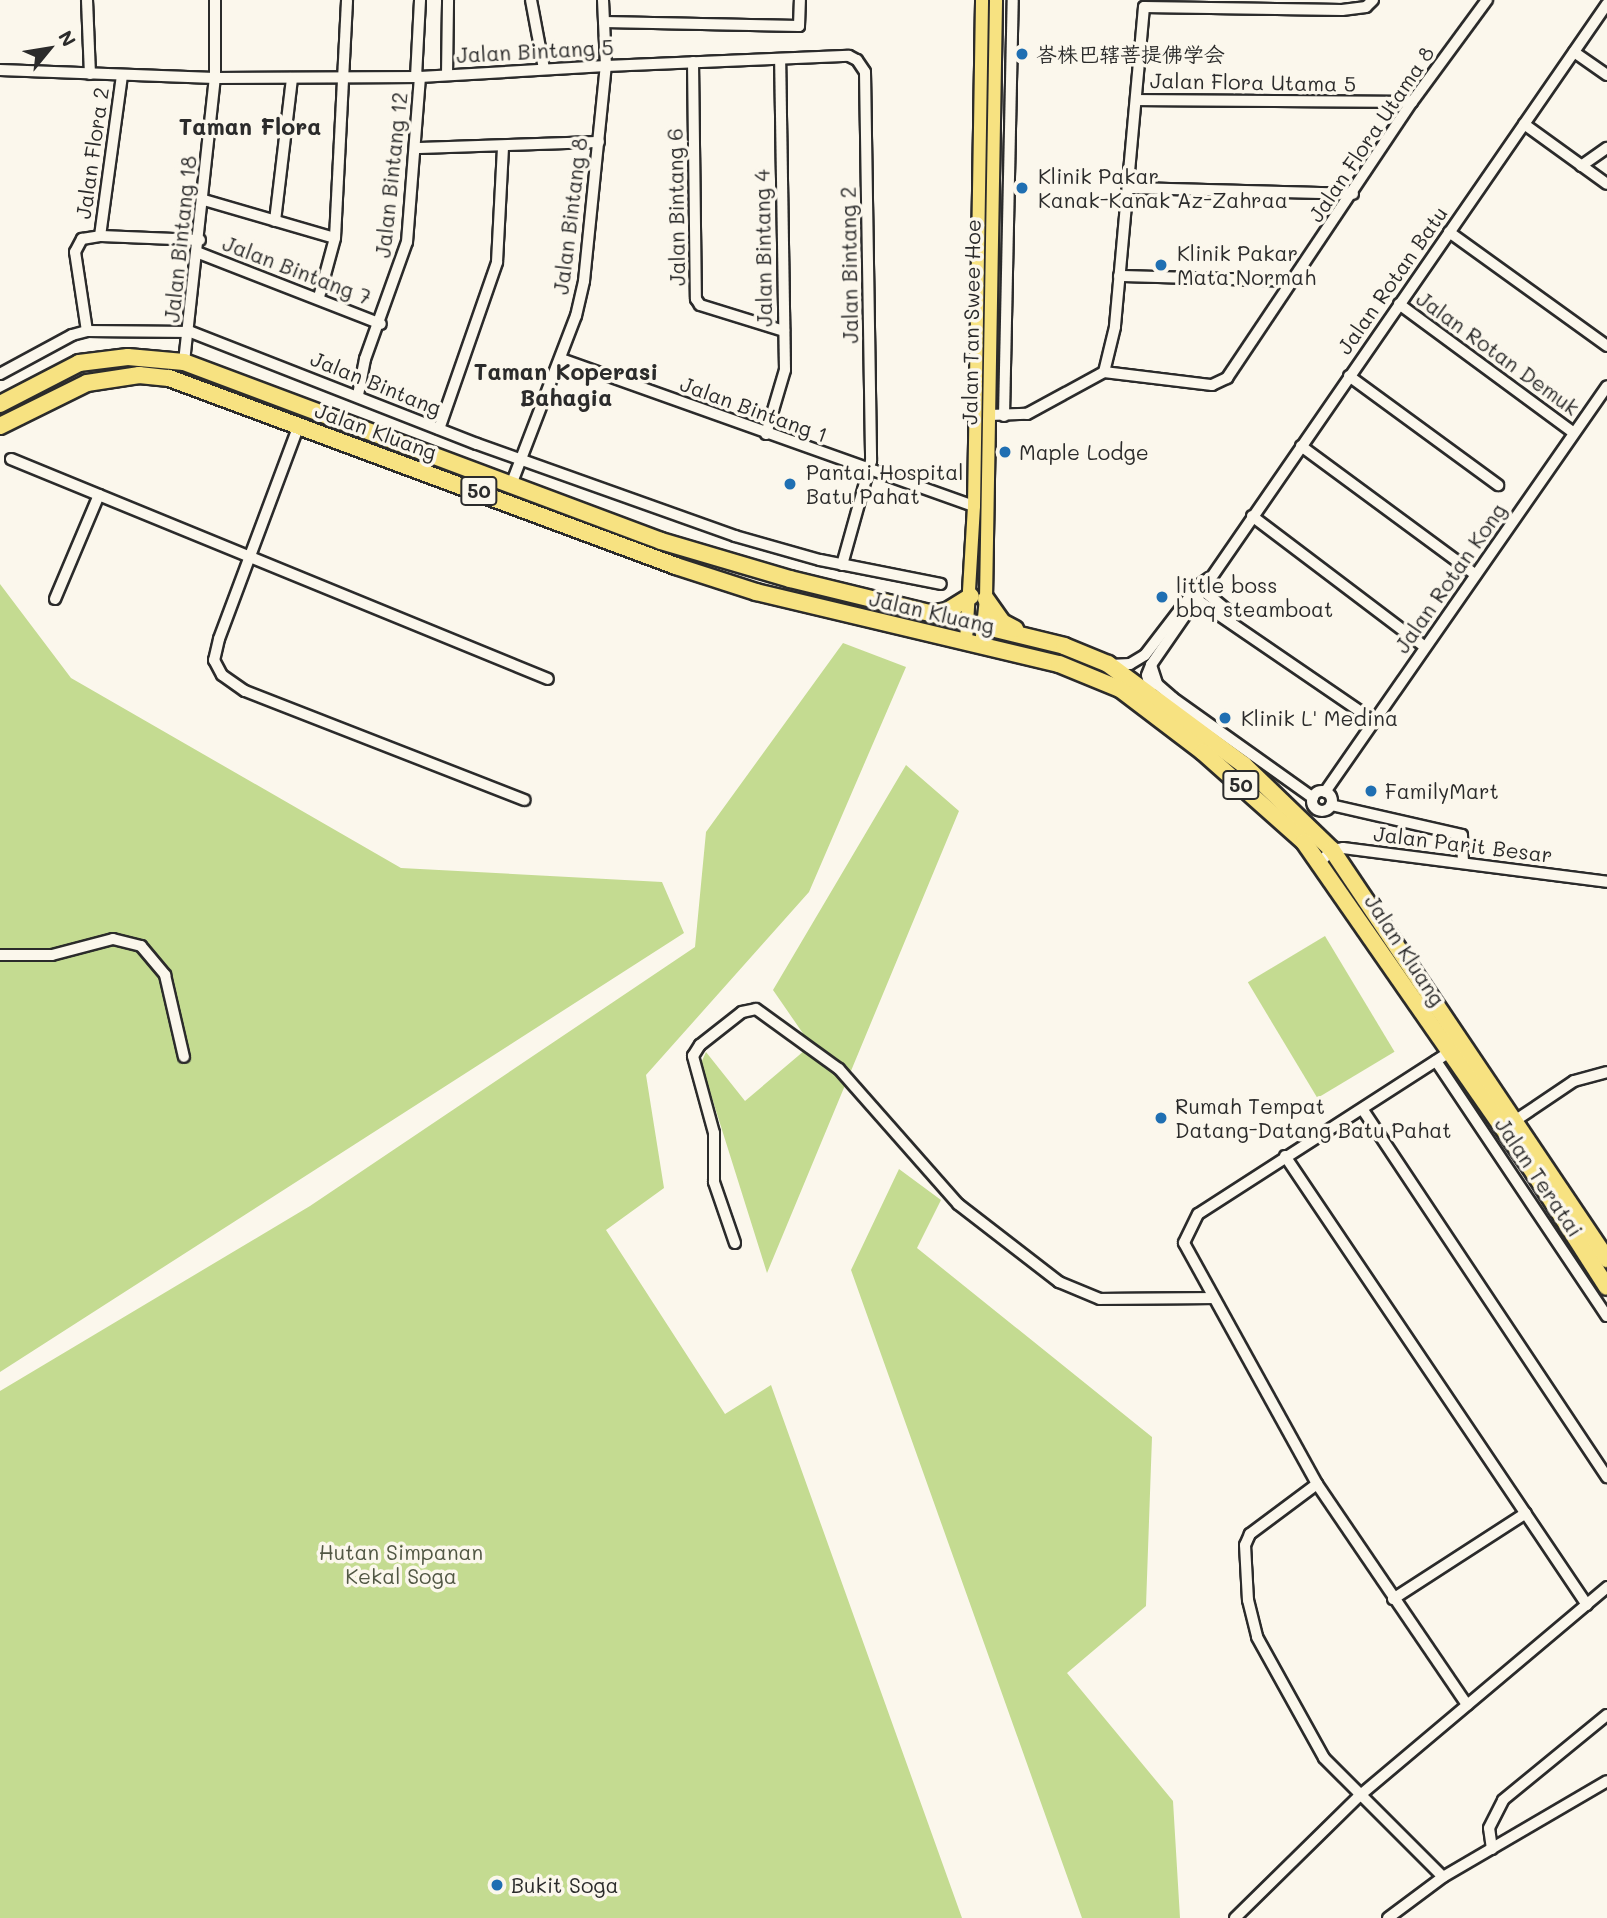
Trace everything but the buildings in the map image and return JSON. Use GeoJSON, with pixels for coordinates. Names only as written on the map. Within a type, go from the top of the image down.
{"type":"FeatureCollection","features":[{"type":"Feature","properties":{"kind":"highway","name":"Jalan Kluang"},"geometry":{"type":"LineString","coordinates":[[0,404],[79,363],[128,357],[184,362],[511,485],[727,562],[927,614],[1028,636],[1108,664],[1151,692],[1288,803],[1332,850],[1607,1259]]}},
{"type":"Feature","properties":{"kind":"highway","name":"Jalan Kluang"},"geometry":{"type":"LineString","coordinates":[[0,426],[87,383],[139,375],[178,381],[676,566],[756,592],[1079,670],[1120,689],[1252,793],[1320,862],[1442,1057],[1534,1173],[1607,1287]]}},
{"type":"Feature","properties":{"kind":"highway"},"geometry":{"type":"LineString","coordinates":[[927,614],[947,611],[979,597],[1002,622],[1028,636]]}},
{"type":"Feature","properties":{"kind":"highway"},"geometry":{"type":"LineString","coordinates":[[1442,1057],[1452,1039],[1445,1018]]}},
{"type":"Feature","properties":{"kind":"main road","name":"Jalan Tan Swee Hoe"},"geometry":{"type":"LineString","coordinates":[[979,597],[974,506],[982,0]]}},
{"type":"Feature","properties":{"kind":"main road","name":"Jalan Tan Swee Hoe"},"geometry":{"type":"LineString","coordinates":[[973,643],[979,597],[989,415],[996,0]]}},
{"type":"Feature","properties":{"kind":"street"},"geometry":{"type":"LineString","coordinates":[[88,0],[90,74]]}},
{"type":"Feature","properties":{"kind":"street","name":"Jalan Bintang 18"},"geometry":{"type":"LineString","coordinates":[[184,362],[191,332],[215,78],[215,0]]}},
{"type":"Feature","properties":{"kind":"street"},"geometry":{"type":"LineString","coordinates":[[318,297],[335,238],[346,78],[347,0]]}},
{"type":"Feature","properties":{"kind":"street","name":"Jalan Bintang 12"},"geometry":{"type":"LineString","coordinates":[[358,395],[365,359],[381,324],[403,260],[417,148],[419,0]]}},
{"type":"Feature","properties":{"kind":"street"},"geometry":{"type":"LineString","coordinates":[[447,75],[448,0]]}},
{"type":"Feature","properties":{"kind":"street"},"geometry":{"type":"LineString","coordinates":[[531,0],[544,69]]}},
{"type":"Feature","properties":{"kind":"street","name":"Jalan Bintang 8"},"geometry":{"type":"LineString","coordinates":[[511,485],[519,458],[561,359],[584,281],[606,66],[603,0]]}},
{"type":"Feature","properties":{"kind":"street"},"geometry":{"type":"LineString","coordinates":[[604,22],[799,26],[800,0]]}},
{"type":"Feature","properties":{"kind":"street"},"geometry":{"type":"LineString","coordinates":[[1004,416],[1013,0]]}},
{"type":"Feature","properties":{"kind":"street"},"geometry":{"type":"LineString","coordinates":[[989,415],[1027,414],[1104,372],[1119,276],[1144,7],[1342,10],[1366,7],[1373,0]]}},
{"type":"Feature","properties":{"kind":"street","name":"Jalan Flora Utama 8"},"geometry":{"type":"LineString","coordinates":[[1104,372],[1126,378],[1212,385],[1227,378],[1353,194],[1412,102],[1487,0]]}},
{"type":"Feature","properties":{"kind":"street","name":"Jalan Rotan Batu"},"geometry":{"type":"LineString","coordinates":[[1108,664],[1130,664],[1145,655],[1209,578],[1607,4]]}},
{"type":"Feature","properties":{"kind":"street"},"geometry":{"type":"LineString","coordinates":[[1574,52],[1607,75]]}},
{"type":"Feature","properties":{"kind":"street","name":"Jalan Bintang 4"},"geometry":{"type":"LineString","coordinates":[[766,434],[784,376],[780,59]]}},
{"type":"Feature","properties":{"kind":"street","name":"Jalan Bintang 5"},"geometry":{"type":"LineString","coordinates":[[0,70],[215,78],[346,78],[418,77],[693,62],[857,60]]}},
{"type":"Feature","properties":{"kind":"street","name":"Jalan Bintang 2"},"geometry":{"type":"LineString","coordinates":[[842,565],[869,472],[865,72],[857,60]]}},
{"type":"Feature","properties":{"kind":"street","name":"Jalan Bintang 6"},"geometry":{"type":"LineString","coordinates":[[693,62],[696,299],[700,305],[784,331]]}},
{"type":"Feature","properties":{"kind":"street","name":"Jalan Flora 2"},"geometry":{"type":"LineString","coordinates":[[100,236],[122,75]]}},
{"type":"Feature","properties":{"kind":"street"},"geometry":{"type":"LineString","coordinates":[[275,221],[292,78]]}},
{"type":"Feature","properties":{"kind":"street","name":"Jalan Flora Utama 5"},"geometry":{"type":"LineString","coordinates":[[1136,100],[1412,102]]}},
{"type":"Feature","properties":{"kind":"street"},"geometry":{"type":"LineString","coordinates":[[1524,124],[1607,184]]}},
{"type":"Feature","properties":{"kind":"street"},"geometry":{"type":"LineString","coordinates":[[417,148],[598,142]]}},
{"type":"Feature","properties":{"kind":"street"},"geometry":{"type":"LineString","coordinates":[[439,429],[497,262],[503,146]]}},
{"type":"Feature","properties":{"kind":"street"},"geometry":{"type":"LineString","coordinates":[[1581,166],[1607,148]]}},
{"type":"Feature","properties":{"kind":"street"},"geometry":{"type":"LineString","coordinates":[[1128,188],[1353,194]]}},
{"type":"Feature","properties":{"kind":"street"},"geometry":{"type":"LineString","coordinates":[[204,200],[335,238]]}},
{"type":"Feature","properties":{"kind":"street"},"geometry":{"type":"LineString","coordinates":[[1449,232],[1607,346]]}},
{"type":"Feature","properties":{"kind":"street"},"geometry":{"type":"LineString","coordinates":[[88,331],[75,252],[82,239],[100,236],[200,240]]}},
{"type":"Feature","properties":{"kind":"street","name":"Jalan Bintang 7"},"geometry":{"type":"LineString","coordinates":[[199,253],[318,297],[381,324]]}},
{"type":"Feature","properties":{"kind":"street"},"geometry":{"type":"LineString","coordinates":[[1119,276],[1293,281]]}},
{"type":"Feature","properties":{"kind":"street","name":"Jalan Rotan Demuk"},"geometry":{"type":"LineString","coordinates":[[1399,304],[1574,433]]}},
{"type":"Feature","properties":{"kind":"street","name":"Jalan Bintang"},"geometry":{"type":"LineString","coordinates":[[0,374],[72,335],[88,331],[191,332],[358,395],[439,429],[735,536],[842,565],[941,584]]}},
{"type":"Feature","properties":{"kind":"street","name":"Jalan Bintang 1"},"geometry":{"type":"LineString","coordinates":[[561,359],[869,472],[974,506]]}},
{"type":"Feature","properties":{"kind":"street"},"geometry":{"type":"LineString","coordinates":[[1349,376],[1499,485]]}},
{"type":"Feature","properties":{"kind":"street","name":"Jalan Rotan Kong"},"geometry":{"type":"LineString","coordinates":[[1325,792],[1607,386]]}},
{"type":"Feature","properties":{"kind":"street"},"geometry":{"type":"LineString","coordinates":[[299,425],[219,639],[215,660],[222,675],[245,691],[525,800]]}},
{"type":"Feature","properties":{"kind":"street"},"geometry":{"type":"LineString","coordinates":[[1301,446],[1476,575]]}},
{"type":"Feature","properties":{"kind":"street"},"geometry":{"type":"LineString","coordinates":[[11,459],[251,555],[548,679]]}},
{"type":"Feature","properties":{"kind":"street"},"geometry":{"type":"LineString","coordinates":[[55,599],[99,495]]}},
{"type":"Feature","properties":{"kind":"street"},"geometry":{"type":"LineString","coordinates":[[1252,516],[1426,647]]}},
{"type":"Feature","properties":{"kind":"street"},"geometry":{"type":"LineString","coordinates":[[1197,593],[1220,618],[1231,620],[1374,721]]}},
{"type":"Feature","properties":{"kind":"street","name":"Jalan Rotan Batu"},"geometry":{"type":"LineString","coordinates":[[1151,665],[1197,593]]}},
{"type":"Feature","properties":{"kind":"street"},"geometry":{"type":"LineString","coordinates":[[1151,665],[1147,675],[1151,692]]}},
{"type":"Feature","properties":{"kind":"street"},"geometry":{"type":"LineString","coordinates":[[1151,665],[1157,684],[1173,698],[1313,798],[1320,811],[1331,806],[1462,835],[1462,862]]}},
{"type":"Feature","properties":{"kind":"street"},"geometry":{"type":"LineString","coordinates":[[1313,798],[1325,792],[1331,806]]}},
{"type":"Feature","properties":{"kind":"street"},"geometry":{"type":"LineString","coordinates":[[1320,862],[1332,850]]}},
{"type":"Feature","properties":{"kind":"street","name":"Jalan Parit Besar"},"geometry":{"type":"LineString","coordinates":[[1332,850],[1462,862],[1607,882]]}},
{"type":"Feature","properties":{"kind":"street"},"geometry":{"type":"LineString","coordinates":[[0,955],[52,955],[113,940],[141,946],[165,975],[184,1057]]}},
{"type":"Feature","properties":{"kind":"street"},"geometry":{"type":"LineString","coordinates":[[735,1243],[714,1182],[714,1133],[693,1056],[742,1012],[756,1009],[839,1069],[958,1204],[1059,1282],[1100,1299],[1212,1298]]}},
{"type":"Feature","properties":{"kind":"street"},"geometry":{"type":"LineString","coordinates":[[1442,1057],[1198,1214],[1187,1228],[1184,1243],[1189,1258],[1317,1484],[1467,1705]]}},
{"type":"Feature","properties":{"kind":"street","name":"Jalan Teratai"},"geometry":{"type":"LineString","coordinates":[[1442,1057],[1607,1316]]}},
{"type":"Feature","properties":{"kind":"street"},"geometry":{"type":"LineString","coordinates":[[1516,1120],[1574,1081],[1607,1072]]}},
{"type":"Feature","properties":{"kind":"street"},"geometry":{"type":"LineString","coordinates":[[1363,1110],[1607,1477]]}},
{"type":"Feature","properties":{"kind":"street"},"geometry":{"type":"LineString","coordinates":[[1285,1156],[1587,1605]]}},
{"type":"Feature","properties":{"kind":"street"},"geometry":{"type":"LineString","coordinates":[[1317,1484],[1250,1534],[1244,1552],[1248,1600],[1264,1654],[1303,1726],[1358,1797],[1443,1877]]}},
{"type":"Feature","properties":{"kind":"street"},"geometry":{"type":"LineString","coordinates":[[1393,1599],[1526,1513]]}},
{"type":"Feature","properties":{"kind":"street"},"geometry":{"type":"LineString","coordinates":[[1235,1918],[1358,1797],[1607,1587]]}},
{"type":"Feature","properties":{"kind":"street"},"geometry":{"type":"LineString","coordinates":[[1492,1849],[1489,1828],[1503,1800],[1607,1715]]}},
{"type":"Feature","properties":{"kind":"street"},"geometry":{"type":"LineString","coordinates":[[1388,1918],[1443,1877],[1607,1781]]}},
{"type":"Feature","properties":{"kind":"green space"},"geometry":{"type":"Polygon","coordinates":[[[0,584],[71,678],[401,868],[662,882],[684,933],[0,1372],[0,584]]]}},
{"type":"Feature","properties":{"kind":"green space","name":"Hutan Simpanan Kekal Soga"},"geometry":{"type":"Polygon","coordinates":[[[843,643],[906,667],[809,892],[646,1075],[664,1188],[606,1230],[725,1414],[771,1385],[962,1918],[0,1918],[0,1391],[310,1206],[695,947],[706,832],[843,643]]]}},
{"type":"Feature","properties":{"kind":"green space"},"geometry":{"type":"Polygon","coordinates":[[[906,765],[959,811],[767,1273],[701,1063],[706,1052],[745,1101],[811,1045],[773,990],[906,765]]]}},
{"type":"Feature","properties":{"kind":"green space"},"geometry":{"type":"Polygon","coordinates":[[[1325,936],[1395,1052],[1317,1098],[1248,982],[1325,936]]]}},
{"type":"Feature","properties":{"kind":"green space"},"geometry":{"type":"Polygon","coordinates":[[[899,1169],[941,1200],[917,1248],[1152,1437],[1146,1606],[1067,1673],[1173,1801],[1180,1918],[1082,1918],[851,1270],[899,1169]]]}},
{"type":"Feature","properties":{"kind":"place","name":"峇株巴辖菩提佛学会"},"geometry":{"type":"Point","coordinates":[1022,54]}},
{"type":"Feature","properties":{"kind":"place","name":"Klinik Pakar Kanak-Kanak Az-Zahraa"},"geometry":{"type":"Point","coordinates":[1022,188]}},
{"type":"Feature","properties":{"kind":"place","name":"Klinik Pakar Mata Normah"},"geometry":{"type":"Point","coordinates":[1161,265]}},
{"type":"Feature","properties":{"kind":"place","name":"Maple Lodge"},"geometry":{"type":"Point","coordinates":[1005,452]}},
{"type":"Feature","properties":{"kind":"place","name":"Pantai Hospital Batu Pahat"},"geometry":{"type":"Point","coordinates":[790,484]}},
{"type":"Feature","properties":{"kind":"place","name":"little boss bbq steamboat"},"geometry":{"type":"Point","coordinates":[1162,597]}},
{"type":"Feature","properties":{"kind":"place","name":"Klinik L' Medina"},"geometry":{"type":"Point","coordinates":[1225,718]}},
{"type":"Feature","properties":{"kind":"place","name":"FamilyMart"},"geometry":{"type":"Point","coordinates":[1371,791]}},
{"type":"Feature","properties":{"kind":"place","name":"Rumah Tempat Datang-Datang Batu Pahat"},"geometry":{"type":"Point","coordinates":[1161,1118]}},
{"type":"Feature","properties":{"kind":"place","name":"Bukit Soga"},"geometry":{"type":"Point","coordinates":[497,1885]}},
{"type":"Feature","properties":{"kind":"district","name":"Taman Flora"},"geometry":{"type":"Point","coordinates":[250,126]}},
{"type":"Feature","properties":{"kind":"district","name":"Taman Koperasi Bahagia"},"geometry":{"type":"Point","coordinates":[566,384]}}]}
